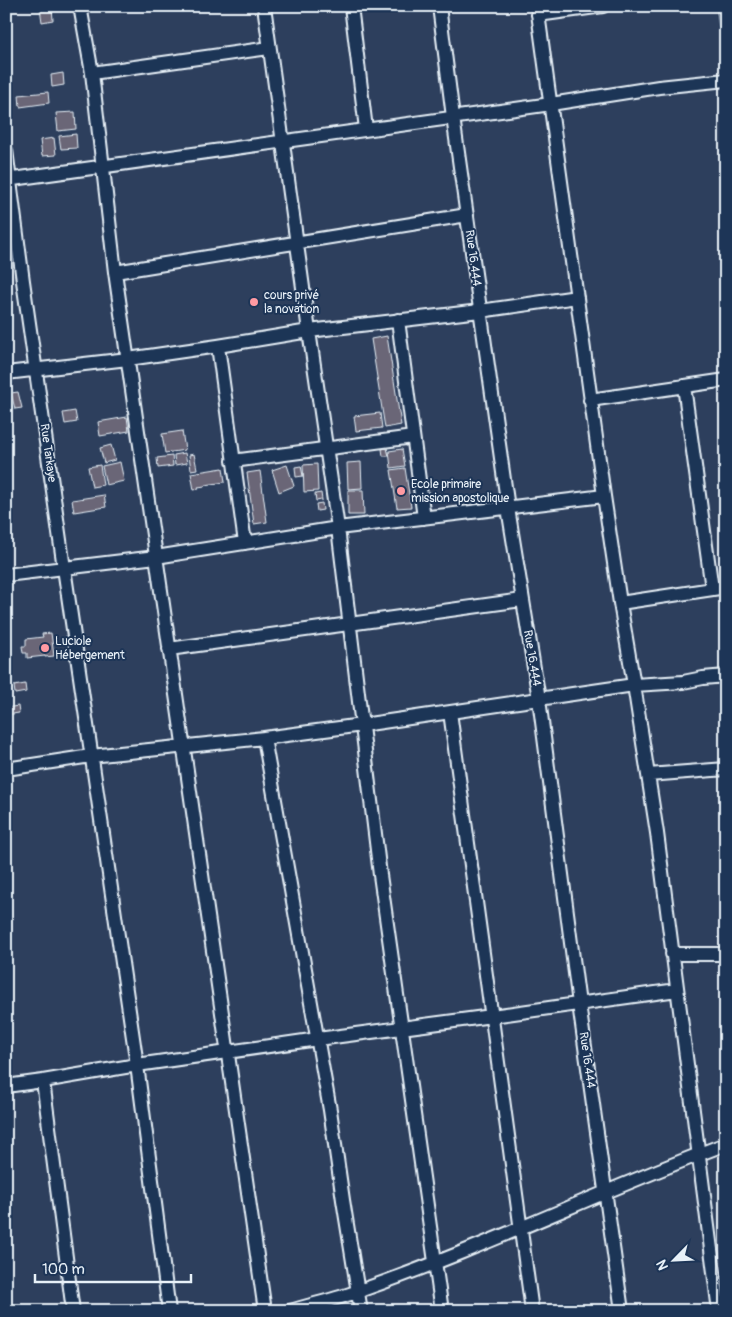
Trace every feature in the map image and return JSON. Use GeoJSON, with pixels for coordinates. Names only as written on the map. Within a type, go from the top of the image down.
{"type":"FeatureCollection","features":[{"type":"Feature","properties":{"kind":"street"},"geometry":{"type":"LineString","coordinates":[[80,6],[92,72],[115,272],[265,1311]]}},
{"type":"Feature","properties":{"kind":"street"},"geometry":{"type":"LineString","coordinates":[[264,6],[338,528],[380,875],[442,1311]]}},
{"type":"Feature","properties":{"kind":"street"},"geometry":{"type":"LineString","coordinates":[[351,6],[366,129]]}},
{"type":"Feature","properties":{"kind":"street","name":"Rue 16.444"},"geometry":{"type":"LineString","coordinates":[[440,6],[453,117],[480,311],[522,600],[539,698],[622,1311]]}},
{"type":"Feature","properties":{"kind":"street"},"geometry":{"type":"LineString","coordinates":[[603,6],[537,11],[590,400],[658,842],[700,1153],[719,1311]]}},
{"type":"Feature","properties":{"kind":"street"},"geometry":{"type":"LineString","coordinates":[[724,6],[726,24]]}},
{"type":"Feature","properties":{"kind":"street"},"geometry":{"type":"LineString","coordinates":[[92,72],[269,48]]}},
{"type":"Feature","properties":{"kind":"street"},"geometry":{"type":"LineString","coordinates":[[8,180],[551,104],[659,87],[726,80]]}},
{"type":"Feature","properties":{"kind":"street","name":"Rue Tarkaye"},"geometry":{"type":"LineString","coordinates":[[6,150],[8,180],[137,1065],[169,1311]]}},
{"type":"Feature","properties":{"kind":"street"},"geometry":{"type":"LineString","coordinates":[[115,272],[467,215]]}},
{"type":"Feature","properties":{"kind":"street"},"geometry":{"type":"LineString","coordinates":[[6,373],[128,359],[309,331],[480,311],[577,297]]}},
{"type":"Feature","properties":{"kind":"street"},"geometry":{"type":"LineString","coordinates":[[398,320],[424,518]]}},
{"type":"Feature","properties":{"kind":"street"},"geometry":{"type":"LineString","coordinates":[[218,346],[244,543]]}},
{"type":"Feature","properties":{"kind":"street"},"geometry":{"type":"LineString","coordinates":[[590,400],[726,380]]}},
{"type":"Feature","properties":{"kind":"street"},"geometry":{"type":"LineString","coordinates":[[684,386],[712,589]]}},
{"type":"Feature","properties":{"kind":"street"},"geometry":{"type":"LineString","coordinates":[[233,461],[413,437]]}},
{"type":"Feature","properties":{"kind":"street"},"geometry":{"type":"LineString","coordinates":[[6,575],[156,557],[338,528],[604,496]]}},
{"type":"Feature","properties":{"kind":"street"},"geometry":{"type":"LineString","coordinates":[[620,603],[726,587]]}},
{"type":"Feature","properties":{"kind":"street"},"geometry":{"type":"LineString","coordinates":[[169,650],[522,600]]}},
{"type":"Feature","properties":{"kind":"street"},"geometry":{"type":"LineString","coordinates":[[6,769],[91,756],[264,738],[362,725],[634,685],[683,682],[726,676]]}},
{"type":"Feature","properties":{"kind":"street"},"geometry":{"type":"LineString","coordinates":[[450,712],[532,1311]]}},
{"type":"Feature","properties":{"kind":"street"},"geometry":{"type":"LineString","coordinates":[[264,738],[318,1038],[361,1311]]}},
{"type":"Feature","properties":{"kind":"street"},"geometry":{"type":"LineString","coordinates":[[648,776],[726,769]]}},
{"type":"Feature","properties":{"kind":"street"},"geometry":{"type":"LineString","coordinates":[[672,954],[726,954]]}},
{"type":"Feature","properties":{"kind":"street"},"geometry":{"type":"LineString","coordinates":[[6,1086],[318,1038],[677,990]]}},
{"type":"Feature","properties":{"kind":"street"},"geometry":{"type":"LineString","coordinates":[[43,1081],[72,1311]]}},
{"type":"Feature","properties":{"kind":"street"},"geometry":{"type":"LineString","coordinates":[[290,1311],[358,1291],[435,1263],[700,1153],[726,1144]]}},
{"type":"Feature","properties":{"kind":"building"},"geometry":{"type":"Polygon","coordinates":[[[52,7],[53,20],[42,22],[40,8],[52,7]]]}},
{"type":"Feature","properties":{"kind":"building"},"geometry":{"type":"Polygon","coordinates":[[[63,73],[64,85],[52,87],[51,75],[63,73]]]}},
{"type":"Feature","properties":{"kind":"building"},"geometry":{"type":"Polygon","coordinates":[[[48,92],[49,103],[20,107],[19,95],[48,92]]]}},
{"type":"Feature","properties":{"kind":"building"},"geometry":{"type":"Polygon","coordinates":[[[75,112],[76,129],[58,131],[56,113],[75,112]]]}},
{"type":"Feature","properties":{"kind":"building"},"geometry":{"type":"Polygon","coordinates":[[[76,134],[77,148],[61,149],[59,136],[76,134]]]}},
{"type":"Feature","properties":{"kind":"building"},"geometry":{"type":"Polygon","coordinates":[[[54,138],[56,155],[42,156],[40,140],[54,138]]]}},
{"type":"Feature","properties":{"kind":"building"},"geometry":{"type":"Polygon","coordinates":[[[387,336],[401,425],[385,428],[371,339],[387,336]]]}},
{"type":"Feature","properties":{"kind":"building"},"geometry":{"type":"Polygon","coordinates":[[[18,392],[22,408],[15,409],[11,393],[18,392]]]}},
{"type":"Feature","properties":{"kind":"building"},"geometry":{"type":"Polygon","coordinates":[[[11,400],[12,409],[6,411],[6,401],[11,400]]]}},
{"type":"Feature","properties":{"kind":"building"},"geometry":{"type":"Polygon","coordinates":[[[75,411],[77,422],[65,424],[63,413],[75,411]]]}},
{"type":"Feature","properties":{"kind":"building"},"geometry":{"type":"Polygon","coordinates":[[[380,413],[382,428],[356,431],[354,416],[380,413]]]}},
{"type":"Feature","properties":{"kind":"building"},"geometry":{"type":"Polygon","coordinates":[[[127,417],[129,431],[100,436],[98,422],[127,417]]]}},
{"type":"Feature","properties":{"kind":"building"},"geometry":{"type":"Polygon","coordinates":[[[182,431],[185,450],[165,453],[162,434],[182,431]]]}},
{"type":"Feature","properties":{"kind":"building"},"geometry":{"type":"Polygon","coordinates":[[[111,445],[115,460],[104,463],[100,448],[111,445]]]}},
{"type":"Feature","properties":{"kind":"building"},"geometry":{"type":"Polygon","coordinates":[[[387,448],[389,456],[383,456],[382,449],[387,448]]]}},
{"type":"Feature","properties":{"kind":"building"},"geometry":{"type":"Polygon","coordinates":[[[402,449],[405,466],[391,468],[389,451],[402,449]]]}},
{"type":"Feature","properties":{"kind":"building"},"geometry":{"type":"Polygon","coordinates":[[[185,453],[187,463],[175,465],[174,455],[185,453]]]}},
{"type":"Feature","properties":{"kind":"building"},"geometry":{"type":"Polygon","coordinates":[[[194,454],[197,469],[191,470],[189,455],[194,454]]]}},
{"type":"Feature","properties":{"kind":"building"},"geometry":{"type":"Polygon","coordinates":[[[172,456],[173,466],[158,468],[157,458],[172,456]]]}},
{"type":"Feature","properties":{"kind":"building"},"geometry":{"type":"Polygon","coordinates":[[[120,462],[124,481],[106,485],[102,466],[120,462]]]}},
{"type":"Feature","properties":{"kind":"building"},"geometry":{"type":"Polygon","coordinates":[[[361,462],[362,488],[348,489],[347,463],[361,462]]]}},
{"type":"Feature","properties":{"kind":"building"},"geometry":{"type":"Polygon","coordinates":[[[317,464],[318,491],[304,492],[303,465],[317,464]]]}},
{"type":"Feature","properties":{"kind":"building"},"geometry":{"type":"Polygon","coordinates":[[[100,465],[103,485],[92,487],[88,467],[100,465]]]}},
{"type":"Feature","properties":{"kind":"building"},"geometry":{"type":"Polygon","coordinates":[[[287,465],[294,486],[279,492],[272,470],[287,465]]]}},
{"type":"Feature","properties":{"kind":"building"},"geometry":{"type":"Polygon","coordinates":[[[301,466],[303,476],[296,477],[295,467],[301,466]]]}},
{"type":"Feature","properties":{"kind":"building"},"geometry":{"type":"Polygon","coordinates":[[[223,468],[225,482],[205,485],[194,490],[191,473],[223,468]]]}},
{"type":"Feature","properties":{"kind":"building"},"geometry":{"type":"Polygon","coordinates":[[[405,468],[411,507],[397,508],[391,470],[405,468]]]}},
{"type":"Feature","properties":{"kind":"building"},"geometry":{"type":"Polygon","coordinates":[[[260,471],[267,522],[254,524],[247,473],[260,471]]]}},
{"type":"Feature","properties":{"kind":"building"},"geometry":{"type":"Polygon","coordinates":[[[348,490],[363,490],[364,515],[348,515],[348,490]]]}},
{"type":"Feature","properties":{"kind":"building"},"geometry":{"type":"Polygon","coordinates":[[[321,493],[322,500],[316,501],[315,494],[321,493]]]}},
{"type":"Feature","properties":{"kind":"building"},"geometry":{"type":"Polygon","coordinates":[[[104,495],[106,507],[74,512],[72,500],[104,495]]]}},
{"type":"Feature","properties":{"kind":"building"},"geometry":{"type":"Polygon","coordinates":[[[322,503],[323,510],[317,511],[316,504],[322,503]]]}},
{"type":"Feature","properties":{"kind":"building"},"geometry":{"type":"Polygon","coordinates":[[[51,633],[54,656],[27,658],[27,653],[23,653],[22,646],[26,646],[26,639],[43,637],[42,634],[51,633]]]}},
{"type":"Feature","properties":{"kind":"building"},"geometry":{"type":"Polygon","coordinates":[[[25,684],[26,692],[15,694],[14,686],[25,684]]]}},
{"type":"Feature","properties":{"kind":"building"},"geometry":{"type":"Polygon","coordinates":[[[18,706],[19,713],[6,715],[6,708],[18,706]]]}},
{"type":"Feature","properties":{"kind":"place","name":"cours privé la novation"},"geometry":{"type":"Point","coordinates":[254,302]}},
{"type":"Feature","properties":{"kind":"place","name":"Ecole primaire mission apostolique"},"geometry":{"type":"Point","coordinates":[401,491]}},
{"type":"Feature","properties":{"kind":"place","name":"Luciole Hébergement"},"geometry":{"type":"Point","coordinates":[45,648]}}]}
